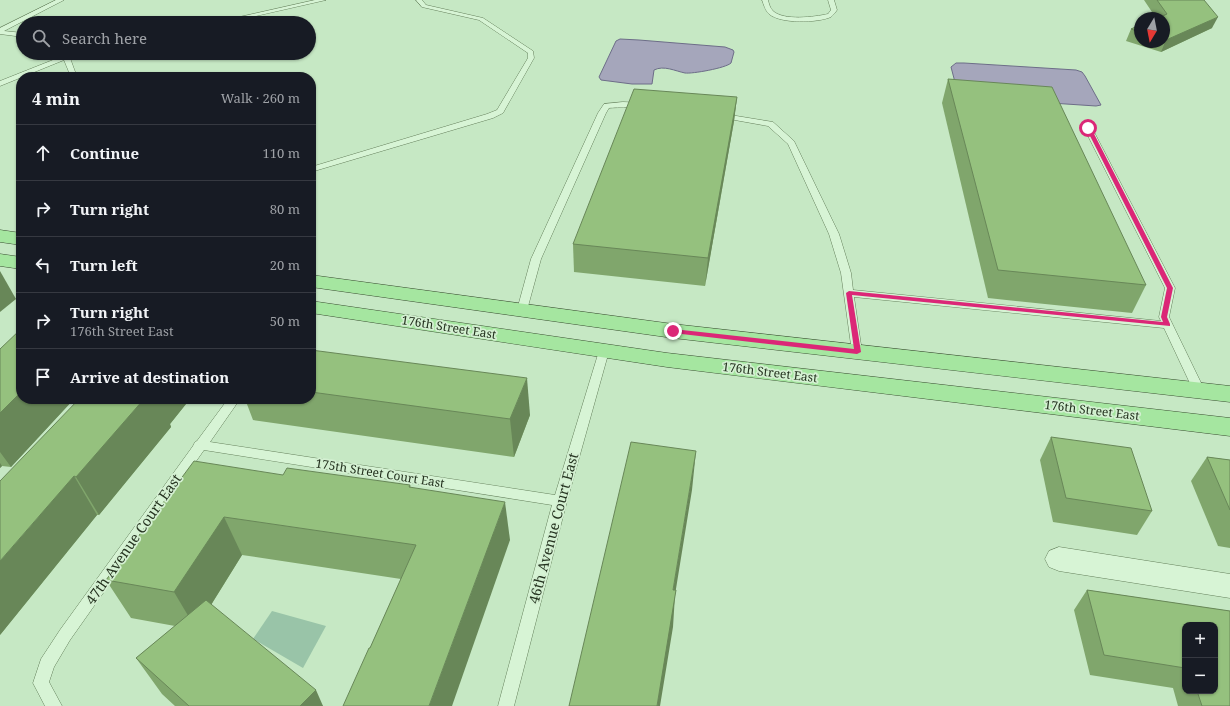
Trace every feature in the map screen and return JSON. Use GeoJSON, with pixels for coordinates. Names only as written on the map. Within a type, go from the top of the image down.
{"type":"FeatureCollection","features":[{"type":"Feature","properties":{"kind":"main road"},"geometry":{"type":"LineString","coordinates":[[0,236],[16,238]]}},
{"type":"Feature","properties":{"kind":"main road"},"geometry":{"type":"LineString","coordinates":[[0,249],[16,251]]}},
{"type":"Feature","properties":{"kind":"main road"},"geometry":{"type":"LineString","coordinates":[[0,260],[16,262]]}},
{"type":"Feature","properties":{"kind":"main road"},"geometry":{"type":"LineString","coordinates":[[316,282],[673,331],[1230,394]]}},
{"type":"Feature","properties":{"kind":"main road","name":"176th Street East"},"geometry":{"type":"LineString","coordinates":[[316,308],[667,360],[1230,427]]}},
{"type":"Feature","properties":{"kind":"street"},"geometry":{"type":"LineString","coordinates":[[1059,559],[1230,586]]}},
{"type":"Feature","properties":{"kind":"lane"},"geometry":{"type":"LineString","coordinates":[[30,16],[61,0]]}},
{"type":"Feature","properties":{"kind":"lane"},"geometry":{"type":"LineString","coordinates":[[249,16],[323,0]]}},
{"type":"Feature","properties":{"kind":"lane"},"geometry":{"type":"LineString","coordinates":[[316,168],[490,116],[500,110],[531,58],[531,52],[481,19],[424,6],[419,0]]}},
{"type":"Feature","properties":{"kind":"lane"},"geometry":{"type":"LineString","coordinates":[[765,0],[770,12],[777,16],[813,18],[830,15],[834,10],[831,0]]}},
{"type":"Feature","properties":{"kind":"lane"},"geometry":{"type":"LineString","coordinates":[[0,31],[16,23]]}},
{"type":"Feature","properties":{"kind":"lane"},"geometry":{"type":"LineString","coordinates":[[0,31],[16,34]]}},
{"type":"Feature","properties":{"kind":"lane"},"geometry":{"type":"LineString","coordinates":[[25,72],[54,60]]}},
{"type":"Feature","properties":{"kind":"lane"},"geometry":{"type":"LineString","coordinates":[[68,60],[72,72]]}},
{"type":"Feature","properties":{"kind":"lane"},"geometry":{"type":"LineString","coordinates":[[0,84],[16,76]]}},
{"type":"Feature","properties":{"kind":"lane"},"geometry":{"type":"LineString","coordinates":[[522,310],[536,259],[602,113],[607,106],[623,104],[655,105]]}},
{"type":"Feature","properties":{"kind":"lane"},"geometry":{"type":"LineString","coordinates":[[708,113],[770,124],[791,143],[834,234],[846,273],[857,352]]}},
{"type":"Feature","properties":{"kind":"lane"},"geometry":{"type":"LineString","coordinates":[[1088,128],[1170,288],[1164,317],[1199,391]]}},
{"type":"Feature","properties":{"kind":"lane"},"geometry":{"type":"LineString","coordinates":[[849,293],[1167,324]]}},
{"type":"Feature","properties":{"kind":"lane","name":"46th Avenue Court East"},"geometry":{"type":"LineString","coordinates":[[506,706],[560,501],[604,351]]}},
{"type":"Feature","properties":{"kind":"lane","name":"47th Avenue Court East"},"geometry":{"type":"LineString","coordinates":[[54,706],[41,683],[47,664],[65,635],[199,445],[230,404]]}},
{"type":"Feature","properties":{"kind":"lane","name":"175th Street Court East"},"geometry":{"type":"LineString","coordinates":[[199,445],[560,501]]}},
{"type":"Feature","properties":{"kind":"green space"},"geometry":{"type":"Polygon","coordinates":[[[272,611],[326,626],[303,668],[253,639],[272,611]]]}},
{"type":"Feature","properties":{"kind":"water"},"geometry":{"type":"Polygon","coordinates":[[[620,39],[725,47],[733,50],[734,52],[731,63],[716,69],[689,73],[666,68],[654,70],[652,84],[632,84],[601,80],[599,77],[616,41],[620,39]]]}},
{"type":"Feature","properties":{"kind":"water"},"geometry":{"type":"Polygon","coordinates":[[[956,63],[1076,70],[1082,72],[1085,76],[1101,105],[1096,106],[1006,100],[956,86],[951,67],[956,63]]]}},
{"type":"Feature","properties":{"kind":"building"},"geometry":{"type":"Polygon","coordinates":[[[1157,0],[1204,0],[1218,17],[1170,38],[1170,12],[1166,12],[1157,0]]]}},
{"type":"Feature","properties":{"kind":"building"},"geometry":{"type":"Polygon","coordinates":[[[948,79],[1052,87],[1146,285],[998,270],[948,79]]]}},
{"type":"Feature","properties":{"kind":"building"},"geometry":{"type":"Polygon","coordinates":[[[634,89],[737,97],[708,258],[573,244],[634,89]]]}},
{"type":"Feature","properties":{"kind":"building"},"geometry":{"type":"Polygon","coordinates":[[[16,334],[16,397],[0,413],[0,349],[16,334]]]}},
{"type":"Feature","properties":{"kind":"building"},"geometry":{"type":"Polygon","coordinates":[[[316,351],[527,378],[510,419],[316,393],[316,351]]]}},
{"type":"Feature","properties":{"kind":"building"},"geometry":{"type":"Polygon","coordinates":[[[74,404],[140,404],[0,561],[0,481],[74,404]]]}},
{"type":"Feature","properties":{"kind":"building"},"geometry":{"type":"Polygon","coordinates":[[[1051,437],[1131,448],[1152,511],[1066,498],[1051,437]]]}},
{"type":"Feature","properties":{"kind":"building"},"geometry":{"type":"Polygon","coordinates":[[[631,442],[696,451],[673,590],[676,590],[657,706],[569,706],[631,442]]]}},
{"type":"Feature","properties":{"kind":"building"},"geometry":{"type":"Polygon","coordinates":[[[1207,457],[1230,460],[1230,510],[1207,457]]]}},
{"type":"Feature","properties":{"kind":"building"},"geometry":{"type":"Polygon","coordinates":[[[194,461],[283,475],[287,468],[410,485],[409,487],[505,502],[429,706],[343,706],[416,545],[224,517],[174,592],[106,580],[194,461]]]}},
{"type":"Feature","properties":{"kind":"building"},"geometry":{"type":"Polygon","coordinates":[[[1087,590],[1230,611],[1230,706],[1202,706],[1198,694],[1218,694],[1218,622],[1182,622],[1182,668],[1104,655],[1087,590]]]}},
{"type":"Feature","properties":{"kind":"building"},"geometry":{"type":"Polygon","coordinates":[[[206,600],[316,690],[300,706],[189,706],[136,658],[206,600]]]}},
{"type":"Feature","properties":{"kind":"route"},"geometry":{"type":"LineString","coordinates":[[673,331],[857,352],[849,293],[1167,324],[1164,317],[1170,288],[1088,128]]}}]}
